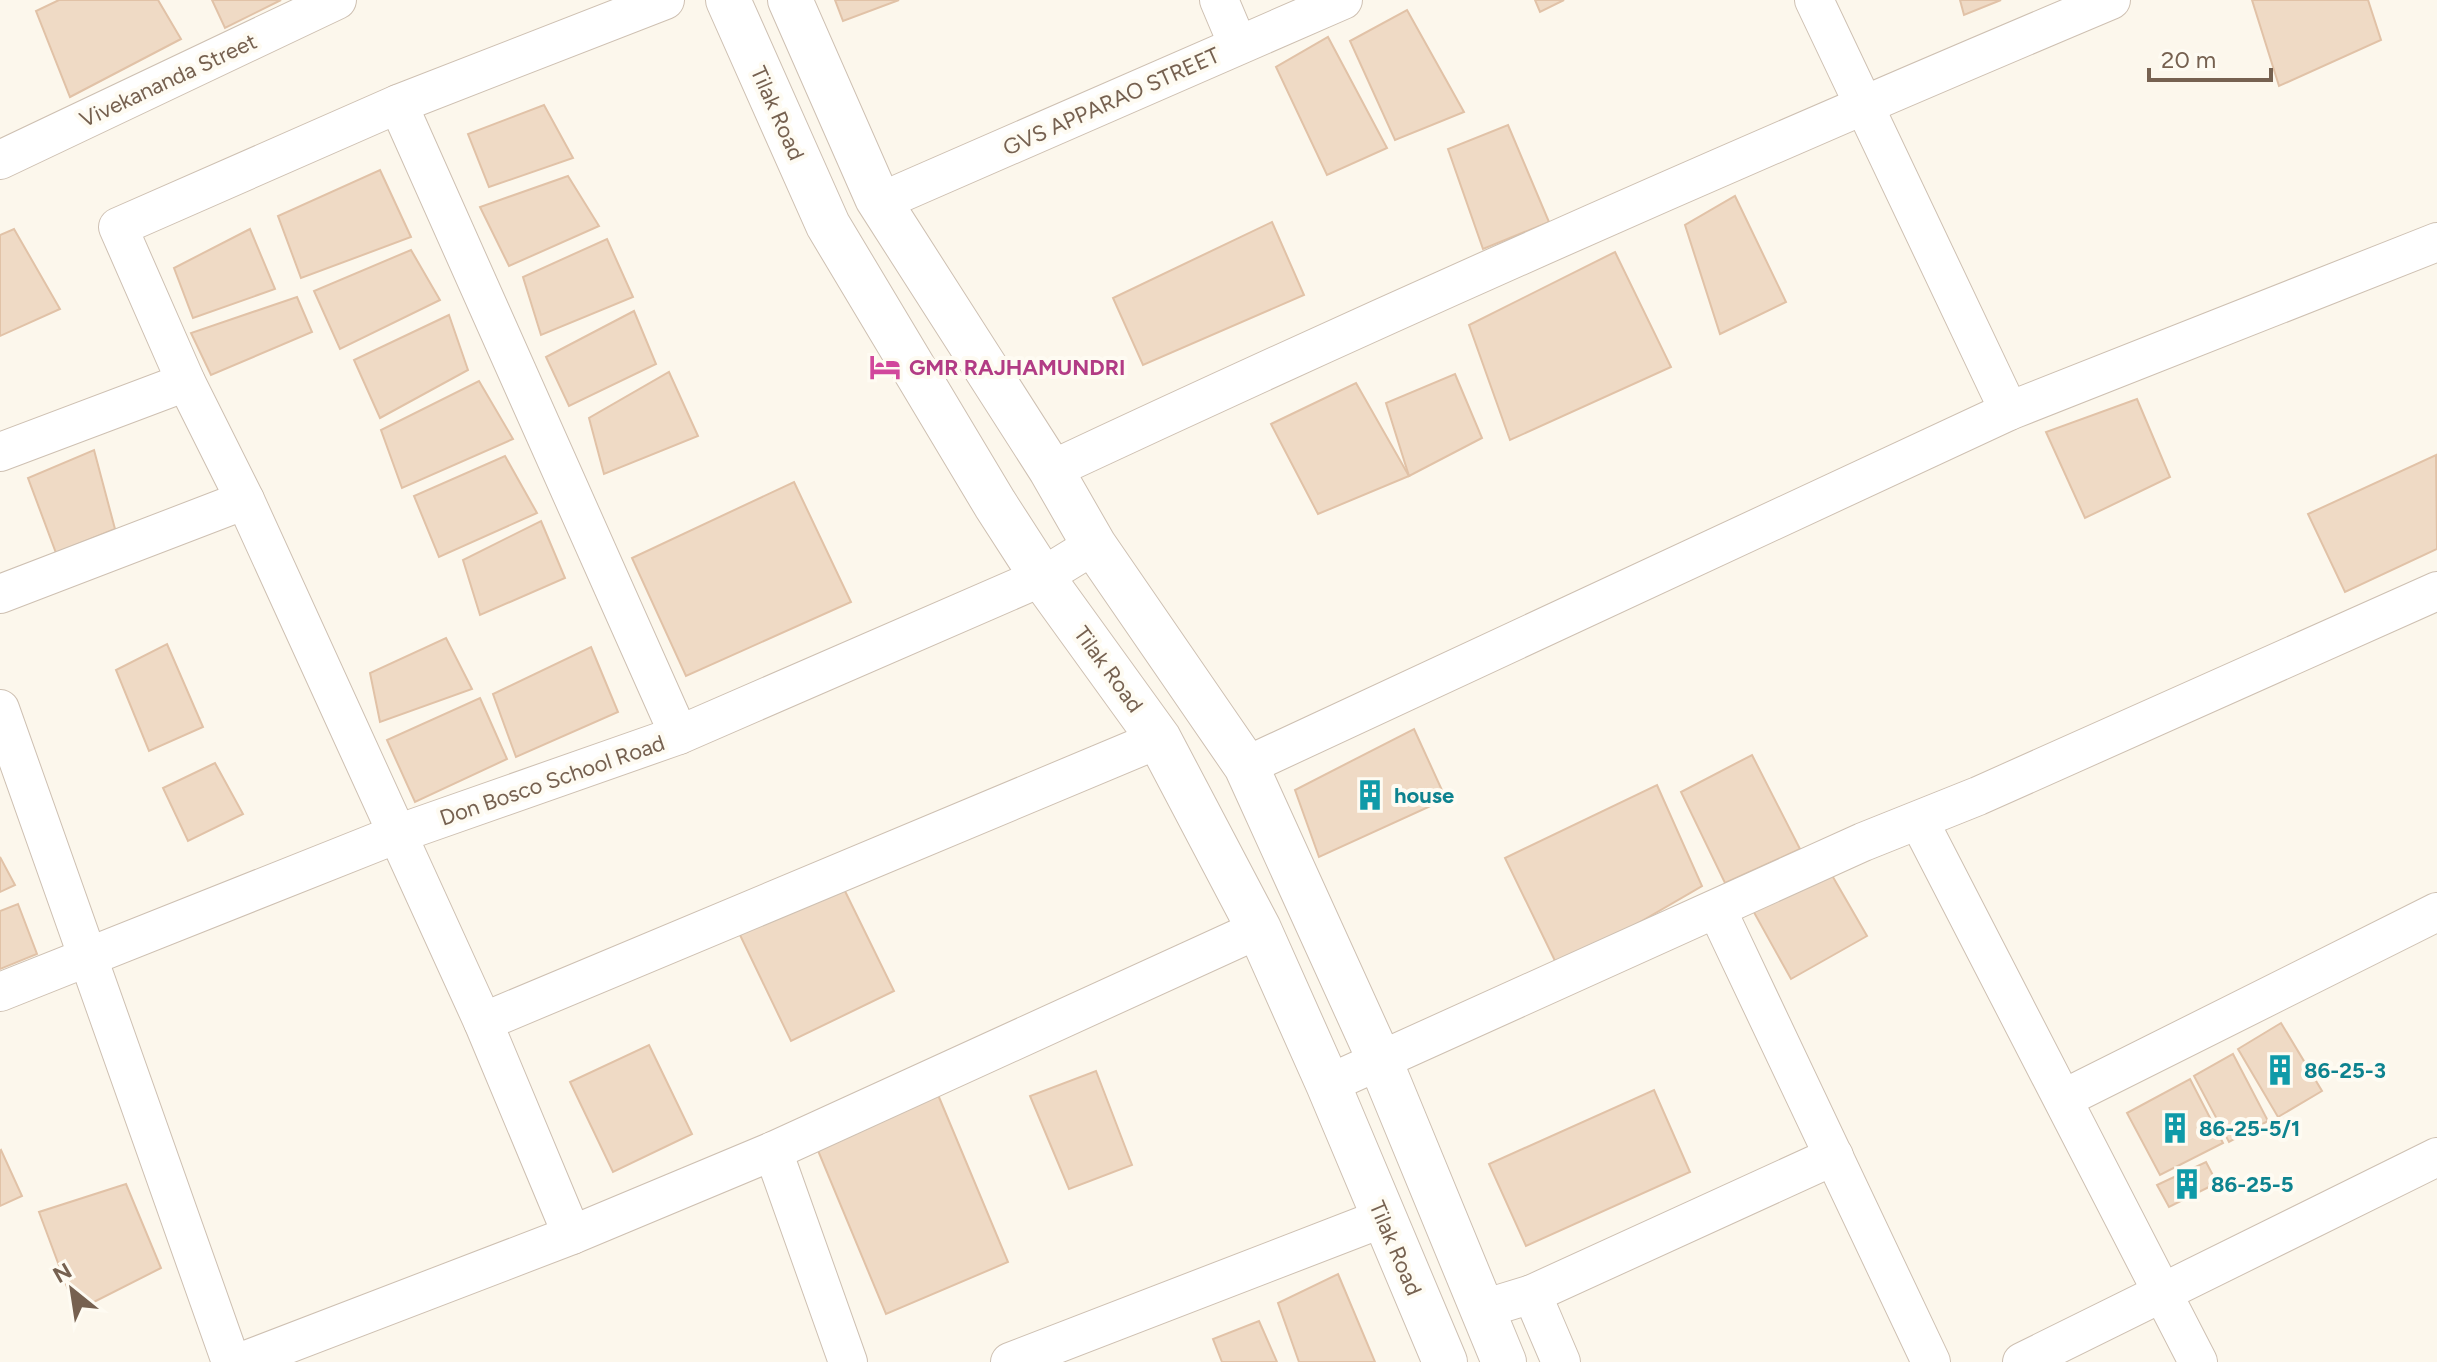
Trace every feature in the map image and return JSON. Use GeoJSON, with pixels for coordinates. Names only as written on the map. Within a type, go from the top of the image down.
{"type":"FeatureCollection","features":[{"type":"Feature","properties":{"kind":"street","name":"Vivekananda Street"},"geometry":{"type":"LineString","coordinates":[[0,160],[337,0]]}},
{"type":"Feature","properties":{"kind":"street"},"geometry":{"type":"LineString","coordinates":[[572,1235],[483,1022],[245,500],[186,382],[118,227],[398,104],[665,0]]}},
{"type":"Feature","properties":{"kind":"street","name":"Tilak Road"},"geometry":{"type":"LineString","coordinates":[[728,0],[828,225],[1042,577],[1159,739],[1259,929],[1445,1362]]}},
{"type":"Feature","properties":{"kind":"street"},"geometry":{"type":"LineString","coordinates":[[790,0],[880,202],[1051,470],[1094,545],[1246,766],[1380,1061],[1504,1362]]}},
{"type":"Feature","properties":{"kind":"street"},"geometry":{"type":"LineString","coordinates":[[1219,0],[1238,45]]}},
{"type":"Feature","properties":{"kind":"street","name":"GVS APPARAO STREET"},"geometry":{"type":"LineString","coordinates":[[880,202],[1343,0]]}},
{"type":"Feature","properties":{"kind":"street"},"geometry":{"type":"LineString","coordinates":[[1814,0],[2009,411]]}},
{"type":"Feature","properties":{"kind":"street"},"geometry":{"type":"LineString","coordinates":[[1051,470],[1335,337],[1863,104],[2111,0]]}},
{"type":"Feature","properties":{"kind":"street"},"geometry":{"type":"LineString","coordinates":[[398,104],[679,735]]}},
{"type":"Feature","properties":{"kind":"street"},"geometry":{"type":"LineString","coordinates":[[1246,766],[2009,411],[2437,242]]}},
{"type":"Feature","properties":{"kind":"street"},"geometry":{"type":"LineString","coordinates":[[0,452],[186,382]]}},
{"type":"Feature","properties":{"kind":"street"},"geometry":{"type":"LineString","coordinates":[[0,594],[245,500]]}},
{"type":"Feature","properties":{"kind":"street","name":"Don Bosco School Road"},"geometry":{"type":"LineString","coordinates":[[0,992],[397,834],[679,735],[1042,577],[1094,545]]}},
{"type":"Feature","properties":{"kind":"street"},"geometry":{"type":"LineString","coordinates":[[1328,1084],[1863,842],[1919,821],[2437,591]]}},
{"type":"Feature","properties":{"kind":"street"},"geometry":{"type":"LineString","coordinates":[[0,709],[231,1362]]}},
{"type":"Feature","properties":{"kind":"street"},"geometry":{"type":"LineString","coordinates":[[483,1022],[1159,739]]}},
{"type":"Feature","properties":{"kind":"street"},"geometry":{"type":"LineString","coordinates":[[1919,821],[2198,1362]]}},
{"type":"Feature","properties":{"kind":"street"},"geometry":{"type":"LineString","coordinates":[[1717,910],[1931,1362]]}},
{"type":"Feature","properties":{"kind":"street"},"geometry":{"type":"LineString","coordinates":[[2063,1099],[2437,912]]}},
{"type":"Feature","properties":{"kind":"street"},"geometry":{"type":"LineString","coordinates":[[241,1362],[572,1235],[773,1151],[1259,929]]}},
{"type":"Feature","properties":{"kind":"street"},"geometry":{"type":"LineString","coordinates":[[773,1151],[848,1362]]}},
{"type":"Feature","properties":{"kind":"street"},"geometry":{"type":"LineString","coordinates":[[1483,1309],[1532,1294],[1834,1156]]}},
{"type":"Feature","properties":{"kind":"street"},"geometry":{"type":"LineString","coordinates":[[2022,1362],[2437,1157]]}},
{"type":"Feature","properties":{"kind":"street"},"geometry":{"type":"LineString","coordinates":[[1010,1362],[1383,1218]]}},
{"type":"Feature","properties":{"kind":"street"},"geometry":{"type":"LineString","coordinates":[[1532,1294],[1561,1362]]}},
{"type":"Feature","properties":{"kind":"building"},"geometry":{"type":"Polygon","coordinates":[[[59,0],[158,0],[181,39],[70,97],[36,11],[59,0]]]}},
{"type":"Feature","properties":{"kind":"building"},"geometry":{"type":"Polygon","coordinates":[[[212,0],[281,0],[225,28],[212,0]]]}},
{"type":"Feature","properties":{"kind":"building"},"geometry":{"type":"Polygon","coordinates":[[[835,0],[899,0],[843,21],[835,0]]]}},
{"type":"Feature","properties":{"kind":"building"},"geometry":{"type":"Polygon","coordinates":[[[1535,0],[1564,0],[1540,12],[1535,0]]]}},
{"type":"Feature","properties":{"kind":"building"},"geometry":{"type":"Polygon","coordinates":[[[1960,0],[2001,0],[1964,15],[1960,0]]]}},
{"type":"Feature","properties":{"kind":"building"},"geometry":{"type":"Polygon","coordinates":[[[2252,0],[2368,0],[2381,40],[2279,86],[2252,0]]]}},
{"type":"Feature","properties":{"kind":"building"},"geometry":{"type":"Polygon","coordinates":[[[1407,10],[1464,112],[1395,140],[1350,41],[1407,10]]]}},
{"type":"Feature","properties":{"kind":"building"},"geometry":{"type":"Polygon","coordinates":[[[1328,37],[1387,148],[1327,175],[1276,67],[1328,37]]]}},
{"type":"Feature","properties":{"kind":"building"},"geometry":{"type":"Polygon","coordinates":[[[544,105],[573,158],[489,187],[468,134],[544,105]]]}},
{"type":"Feature","properties":{"kind":"building"},"geometry":{"type":"Polygon","coordinates":[[[1508,125],[1549,222],[1483,249],[1448,149],[1508,125]]]}},
{"type":"Feature","properties":{"kind":"building"},"geometry":{"type":"Polygon","coordinates":[[[380,170],[411,237],[301,278],[278,216],[380,170]]]}},
{"type":"Feature","properties":{"kind":"building"},"geometry":{"type":"Polygon","coordinates":[[[568,176],[599,226],[509,266],[480,207],[568,176]]]}},
{"type":"Feature","properties":{"kind":"building"},"geometry":{"type":"Polygon","coordinates":[[[1735,196],[1786,302],[1720,334],[1685,225],[1735,196]]]}},
{"type":"Feature","properties":{"kind":"building"},"geometry":{"type":"Polygon","coordinates":[[[1272,222],[1304,295],[1143,365],[1113,298],[1272,222]]]}},
{"type":"Feature","properties":{"kind":"building"},"geometry":{"type":"Polygon","coordinates":[[[14,229],[60,309],[0,336],[0,235],[14,229]]]}},
{"type":"Feature","properties":{"kind":"building"},"geometry":{"type":"Polygon","coordinates":[[[250,229],[275,289],[193,318],[174,268],[250,229]]]}},
{"type":"Feature","properties":{"kind":"building"},"geometry":{"type":"Polygon","coordinates":[[[607,239],[633,297],[541,335],[523,277],[607,239]]]}},
{"type":"Feature","properties":{"kind":"building"},"geometry":{"type":"Polygon","coordinates":[[[411,250],[440,300],[340,349],[314,291],[411,250]]]}},
{"type":"Feature","properties":{"kind":"building"},"geometry":{"type":"Polygon","coordinates":[[[1615,252],[1671,367],[1510,440],[1469,325],[1615,252]]]}},
{"type":"Feature","properties":{"kind":"building"},"geometry":{"type":"Polygon","coordinates":[[[297,297],[312,332],[211,375],[191,333],[297,297]]]}},
{"type":"Feature","properties":{"kind":"building"},"geometry":{"type":"Polygon","coordinates":[[[634,311],[656,364],[569,406],[546,357],[634,311]]]}},
{"type":"Feature","properties":{"kind":"building"},"geometry":{"type":"Polygon","coordinates":[[[449,315],[468,370],[380,418],[354,360],[449,315]]]}},
{"type":"Feature","properties":{"kind":"building"},"geometry":{"type":"Polygon","coordinates":[[[669,372],[698,436],[604,474],[589,418],[669,372]]]}},
{"type":"Feature","properties":{"kind":"building"},"geometry":{"type":"Polygon","coordinates":[[[1455,374],[1482,438],[1409,476],[1386,403],[1455,374]]]}},
{"type":"Feature","properties":{"kind":"building"},"geometry":{"type":"Polygon","coordinates":[[[479,381],[513,439],[402,488],[381,430],[479,381]]]}},
{"type":"Feature","properties":{"kind":"building"},"geometry":{"type":"Polygon","coordinates":[[[1356,383],[1409,476],[1318,514],[1271,424],[1356,383]]]}},
{"type":"Feature","properties":{"kind":"building"},"geometry":{"type":"Polygon","coordinates":[[[2137,399],[2170,477],[2085,518],[2046,432],[2137,399]]]}},
{"type":"Feature","properties":{"kind":"building"},"geometry":{"type":"Polygon","coordinates":[[[94,450],[115,529],[56,553],[28,478],[94,450]]]}},
{"type":"Feature","properties":{"kind":"building"},"geometry":{"type":"Polygon","coordinates":[[[2436,455],[2437,549],[2345,592],[2308,514],[2436,455]]]}},
{"type":"Feature","properties":{"kind":"building"},"geometry":{"type":"Polygon","coordinates":[[[505,456],[537,513],[439,557],[414,496],[505,456]]]}},
{"type":"Feature","properties":{"kind":"building"},"geometry":{"type":"Polygon","coordinates":[[[794,482],[851,602],[686,676],[632,558],[794,482]]]}},
{"type":"Feature","properties":{"kind":"building"},"geometry":{"type":"Polygon","coordinates":[[[541,521],[565,578],[480,615],[463,560],[541,521]]]}},
{"type":"Feature","properties":{"kind":"building"},"geometry":{"type":"Polygon","coordinates":[[[446,638],[472,689],[380,722],[370,673],[446,638]]]}},
{"type":"Feature","properties":{"kind":"building"},"geometry":{"type":"Polygon","coordinates":[[[167,644],[203,727],[149,751],[116,670],[167,644]]]}},
{"type":"Feature","properties":{"kind":"building"},"geometry":{"type":"Polygon","coordinates":[[[591,647],[618,712],[516,757],[493,694],[591,647]]]}},
{"type":"Feature","properties":{"kind":"building"},"geometry":{"type":"Polygon","coordinates":[[[480,698],[507,759],[415,802],[387,740],[480,698]]]}},
{"type":"Feature","properties":{"kind":"building","name":"house"},"geometry":{"type":"Polygon","coordinates":[[[1414,729],[1446,799],[1319,857],[1295,790],[1414,729]]]}},
{"type":"Feature","properties":{"kind":"building"},"geometry":{"type":"Polygon","coordinates":[[[1752,755],[1800,849],[1725,883],[1681,792],[1752,755]]]}},
{"type":"Feature","properties":{"kind":"building"},"geometry":{"type":"Polygon","coordinates":[[[215,763],[243,814],[188,841],[163,788],[215,763]]]}},
{"type":"Feature","properties":{"kind":"building"},"geometry":{"type":"Polygon","coordinates":[[[1657,785],[1702,886],[1559,969],[1505,858],[1657,785]]]}},
{"type":"Feature","properties":{"kind":"building"},"geometry":{"type":"Polygon","coordinates":[[[0,857],[15,885],[0,892],[0,857]]]}},
{"type":"Feature","properties":{"kind":"building"},"geometry":{"type":"Polygon","coordinates":[[[1826,865],[1867,936],[1791,979],[1751,907],[1826,865]]]}},
{"type":"Feature","properties":{"kind":"building"},"geometry":{"type":"Polygon","coordinates":[[[841,883],[894,991],[791,1041],[739,933],[841,883]]]}},
{"type":"Feature","properties":{"kind":"building"},"geometry":{"type":"Polygon","coordinates":[[[18,904],[37,954],[0,969],[0,911],[18,904]]]}},
{"type":"Feature","properties":{"kind":"building","name":"86-25-3"},"geometry":{"type":"Polygon","coordinates":[[[2281,1023],[2322,1091],[2278,1117],[2238,1049],[2281,1023]]]}},
{"type":"Feature","properties":{"kind":"building"},"geometry":{"type":"Polygon","coordinates":[[[649,1045],[692,1134],[613,1172],[570,1082],[649,1045]]]}},
{"type":"Feature","properties":{"kind":"building"},"geometry":{"type":"Polygon","coordinates":[[[2233,1054],[2268,1121],[2229,1142],[2194,1076],[2233,1054]]]}},
{"type":"Feature","properties":{"kind":"building"},"geometry":{"type":"Polygon","coordinates":[[[1096,1071],[1132,1165],[1069,1189],[1030,1096],[1096,1071]]]}},
{"type":"Feature","properties":{"kind":"building","name":"86-25-5/1"},"geometry":{"type":"Polygon","coordinates":[[[2190,1079],[2223,1143],[2160,1175],[2127,1113],[2190,1079]]]}},
{"type":"Feature","properties":{"kind":"building"},"geometry":{"type":"Polygon","coordinates":[[[936,1090],[1008,1262],[886,1314],[814,1141],[936,1090]]]}},
{"type":"Feature","properties":{"kind":"building"},"geometry":{"type":"Polygon","coordinates":[[[1654,1090],[1690,1172],[1526,1246],[1489,1164],[1654,1090]]]}},
{"type":"Feature","properties":{"kind":"building"},"geometry":{"type":"Polygon","coordinates":[[[0,1151],[22,1196],[0,1206],[0,1151]]]}},
{"type":"Feature","properties":{"kind":"building","name":"86-25-5"},"geometry":{"type":"Polygon","coordinates":[[[2206,1162],[2217,1183],[2169,1207],[2157,1185],[2206,1162]]]}},
{"type":"Feature","properties":{"kind":"building"},"geometry":{"type":"Polygon","coordinates":[[[126,1184],[161,1268],[76,1311],[39,1212],[126,1184]]]}},
{"type":"Feature","properties":{"kind":"building"},"geometry":{"type":"Polygon","coordinates":[[[1338,1274],[1375,1362],[1299,1362],[1278,1303],[1338,1274]]]}},
{"type":"Feature","properties":{"kind":"building"},"geometry":{"type":"Polygon","coordinates":[[[1259,1321],[1277,1362],[1222,1362],[1213,1339],[1259,1321]]]}},
{"type":"Feature","properties":{"kind":"place","name":"GMR RAJHAMUNDRI"},"geometry":{"type":"Point","coordinates":[885,367]}},
{"type":"Feature","properties":{"kind":"place","name":"house"},"geometry":{"type":"Point","coordinates":[1370,795]}},
{"type":"Feature","properties":{"kind":"place","name":"86-25-3"},"geometry":{"type":"Point","coordinates":[2280,1070]}},
{"type":"Feature","properties":{"kind":"place","name":"86-25-5/1"},"geometry":{"type":"Point","coordinates":[2175,1128]}},
{"type":"Feature","properties":{"kind":"place","name":"86-25-5"},"geometry":{"type":"Point","coordinates":[2187,1184]}}]}
